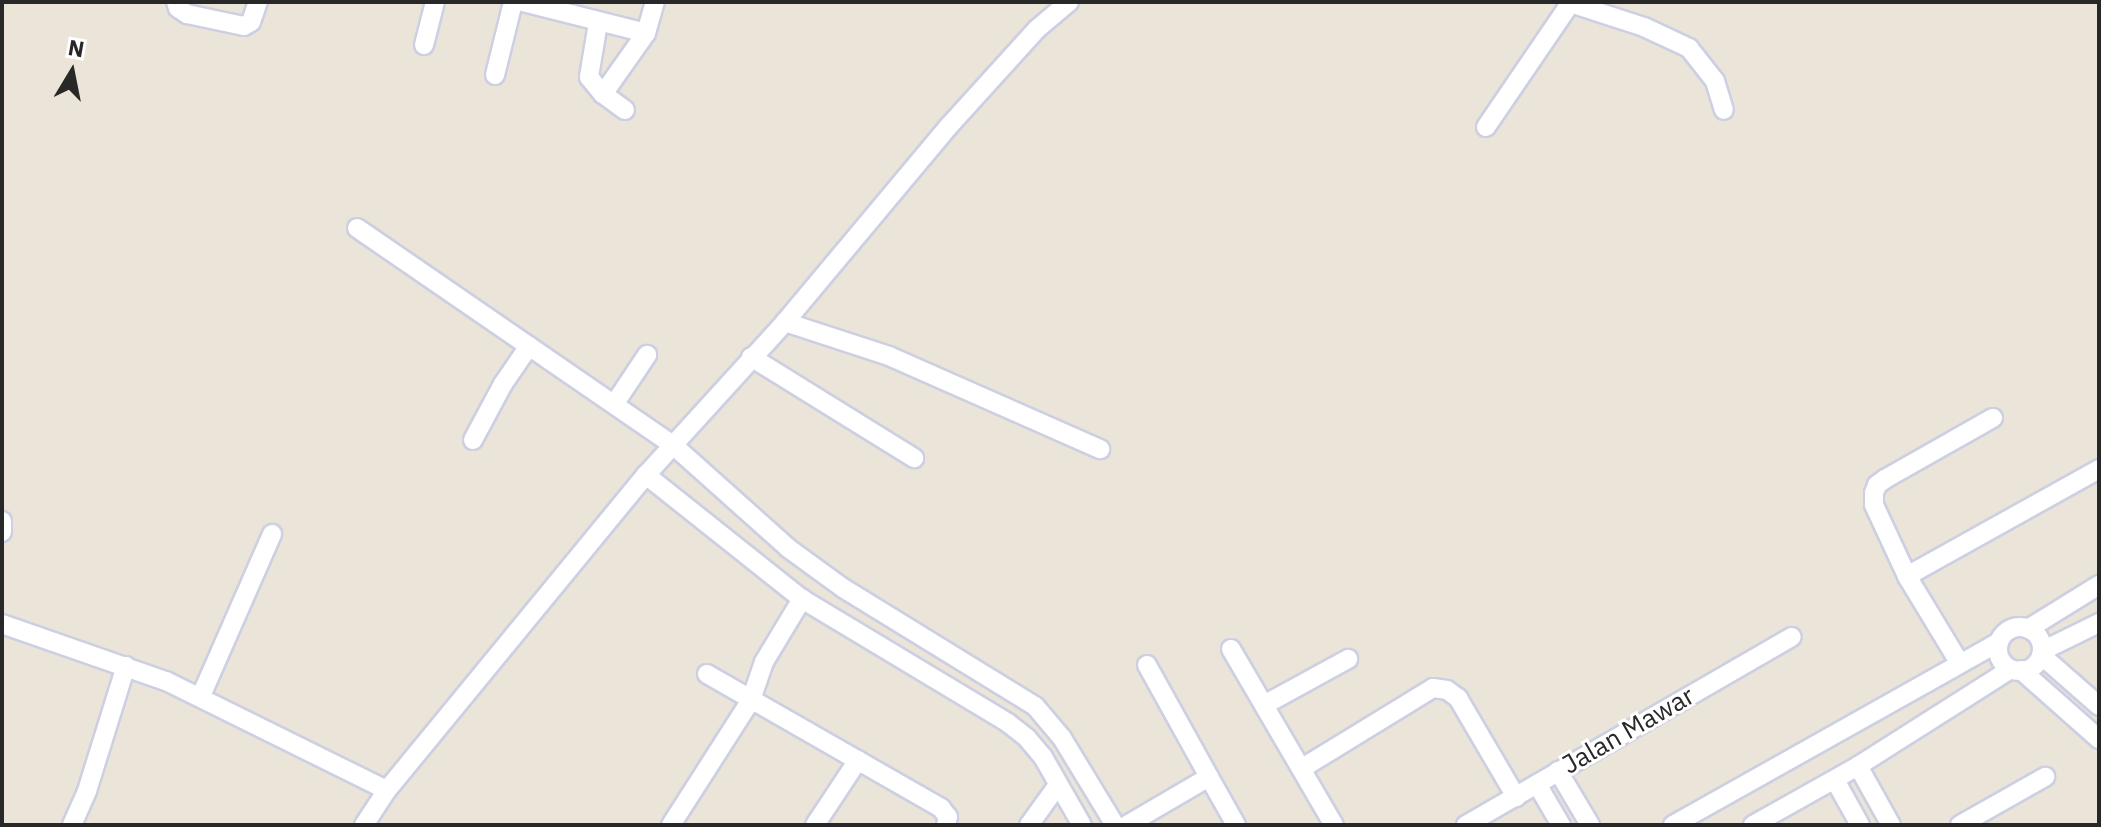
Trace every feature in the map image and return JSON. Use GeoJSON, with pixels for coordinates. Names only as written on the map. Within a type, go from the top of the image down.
{"type":"FeatureCollection","features":[{"type":"Feature","properties":{"kind":"street"},"geometry":{"type":"LineString","coordinates":[[176,2],[178,8],[187,14],[244,26],[251,22],[258,2]]}},
{"type":"Feature","properties":{"kind":"street"},"geometry":{"type":"LineString","coordinates":[[424,45],[435,2]]}},
{"type":"Feature","properties":{"kind":"street"},"geometry":{"type":"LineString","coordinates":[[495,75],[513,2]]}},
{"type":"Feature","properties":{"kind":"street"},"geometry":{"type":"LineString","coordinates":[[523,2],[646,33]]}},
{"type":"Feature","properties":{"kind":"street"},"geometry":{"type":"LineString","coordinates":[[603,94],[646,33],[655,2]]}},
{"type":"Feature","properties":{"kind":"street"},"geometry":{"type":"LineString","coordinates":[[364,825],[387,790],[646,475],[785,322],[949,126],[1037,29],[1069,2]]}},
{"type":"Feature","properties":{"kind":"street"},"geometry":{"type":"LineString","coordinates":[[1486,127],[1569,3],[1644,27],[1689,48],[1715,81],[1724,110]]}},
{"type":"Feature","properties":{"kind":"street"},"geometry":{"type":"LineString","coordinates":[[598,23],[589,77],[603,94],[625,110]]}},
{"type":"Feature","properties":{"kind":"street"},"geometry":{"type":"LineString","coordinates":[[357,228],[673,445],[788,548],[843,588],[1035,706],[1050,721],[1115,825]]}},
{"type":"Feature","properties":{"kind":"street"},"geometry":{"type":"LineString","coordinates":[[785,322],[889,356],[1100,449]]}},
{"type":"Feature","properties":{"kind":"street"},"geometry":{"type":"LineString","coordinates":[[473,440],[503,384],[529,346]]}},
{"type":"Feature","properties":{"kind":"street"},"geometry":{"type":"LineString","coordinates":[[615,403],[647,355]]}},
{"type":"Feature","properties":{"kind":"street"},"geometry":{"type":"LineString","coordinates":[[751,357],[914,458]]}},
{"type":"Feature","properties":{"kind":"street"},"geometry":{"type":"LineString","coordinates":[[1959,662],[1907,576],[1874,505],[1877,485],[1993,418]]}},
{"type":"Feature","properties":{"kind":"street"},"geometry":{"type":"LineString","coordinates":[[1907,576],[2099,469]]}},
{"type":"Feature","properties":{"kind":"street"},"geometry":{"type":"LineString","coordinates":[[646,475],[802,599],[1027,738],[1082,825]]}},
{"type":"Feature","properties":{"kind":"street"},"geometry":{"type":"LineString","coordinates":[[716,531],[740,507]]}},
{"type":"Feature","properties":{"kind":"street"},"geometry":{"type":"LineString","coordinates":[[2,521],[2,532]]}},
{"type":"Feature","properties":{"kind":"street"},"geometry":{"type":"LineString","coordinates":[[201,696],[272,534]]}},
{"type":"Feature","properties":{"kind":"street"},"geometry":{"type":"LineString","coordinates":[[767,573],[788,548]]}},
{"type":"Feature","properties":{"kind":"street"},"geometry":{"type":"LineString","coordinates":[[1673,825],[1999,642],[2011,629],[2028,629],[2099,585]]}},
{"type":"Feature","properties":{"kind":"street"},"geometry":{"type":"LineString","coordinates":[[671,825],[751,700],[764,662],[802,599]]}},
{"type":"Feature","properties":{"kind":"street"},"geometry":{"type":"LineString","coordinates":[[1753,825],[1835,780],[2016,670],[2033,666],[2041,653],[2099,623]]}},
{"type":"Feature","properties":{"kind":"street"},"geometry":{"type":"LineString","coordinates":[[2,624],[126,666],[201,696],[387,790]]}},
{"type":"Feature","properties":{"kind":"street"},"geometry":{"type":"LineString","coordinates":[[2028,629],[2041,642],[2041,653],[2099,706]]}},
{"type":"Feature","properties":{"kind":"street","name":"Jalan Mawar"},"geometry":{"type":"LineString","coordinates":[[1466,825],[1792,637]]}},
{"type":"Feature","properties":{"kind":"street"},"geometry":{"type":"LineString","coordinates":[[1999,642],[2000,658],[2099,739]]}},
{"type":"Feature","properties":{"kind":"street"},"geometry":{"type":"LineString","coordinates":[[1231,649],[1304,767],[1334,825]]}},
{"type":"Feature","properties":{"kind":"street"},"geometry":{"type":"LineString","coordinates":[[1264,705],[1348,659]]}},
{"type":"Feature","properties":{"kind":"street"},"geometry":{"type":"LineString","coordinates":[[1147,665],[1236,825]]}},
{"type":"Feature","properties":{"kind":"street"},"geometry":{"type":"LineString","coordinates":[[72,825],[87,791],[126,666]]}},
{"type":"Feature","properties":{"kind":"street"},"geometry":{"type":"LineString","coordinates":[[961,698],[977,672]]}},
{"type":"Feature","properties":{"kind":"street"},"geometry":{"type":"LineString","coordinates":[[707,674],[941,808],[948,817],[946,825]]}},
{"type":"Feature","properties":{"kind":"street"},"geometry":{"type":"LineString","coordinates":[[1304,767],[1433,688],[1447,690],[1458,698],[1516,797]]}},
{"type":"Feature","properties":{"kind":"street"},"geometry":{"type":"LineString","coordinates":[[815,825],[858,760]]}},
{"type":"Feature","properties":{"kind":"street"},"geometry":{"type":"LineString","coordinates":[[1858,766],[1891,825]]}},
{"type":"Feature","properties":{"kind":"street"},"geometry":{"type":"LineString","coordinates":[[1558,771],[1590,825]]}},
{"type":"Feature","properties":{"kind":"street"},"geometry":{"type":"LineString","coordinates":[[1127,825],[1209,777]]}},
{"type":"Feature","properties":{"kind":"street"},"geometry":{"type":"LineString","coordinates":[[1960,825],[2045,777]]}},
{"type":"Feature","properties":{"kind":"street"},"geometry":{"type":"LineString","coordinates":[[1835,780],[1860,825]]}},
{"type":"Feature","properties":{"kind":"street"},"geometry":{"type":"LineString","coordinates":[[1537,784],[1561,825]]}},
{"type":"Feature","properties":{"kind":"street"},"geometry":{"type":"LineString","coordinates":[[1029,825],[1058,785]]}}]}
